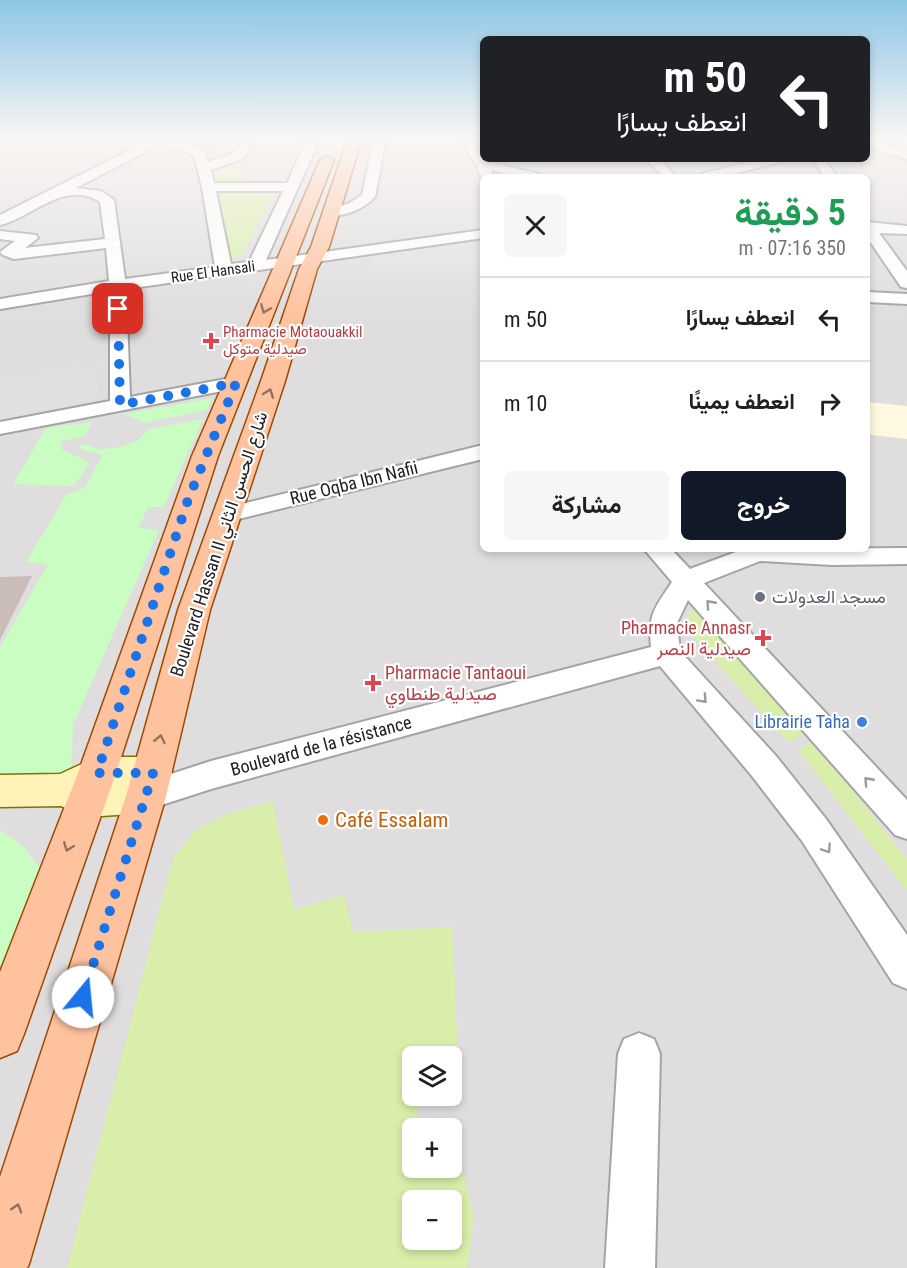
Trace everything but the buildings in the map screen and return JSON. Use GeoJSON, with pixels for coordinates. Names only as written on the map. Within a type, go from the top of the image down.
{"type":"FeatureCollection","features":[{"type":"Feature","properties":{"kind":"main road","name":"Boulevard Hassan II شارع الحسن الثاني"},"geometry":{"type":"LineString","coordinates":[[0,1034],[83,788],[188,500],[236,383],[270,264],[299,197]]}},
{"type":"Feature","properties":{"kind":"main road","name":"Boulevard Hassan II شارع الحسن الثاني"},"geometry":{"type":"LineString","coordinates":[[0,1264],[149,784],[194,610],[273,381],[308,269],[315,258],[335,197]]}},
{"type":"Feature","properties":{"kind":"main road","name":"Boulevard de la résistance"},"geometry":{"type":"LineString","coordinates":[[0,791],[149,784]]}},
{"type":"Feature","properties":{"kind":"street"},"geometry":{"type":"LineString","coordinates":[[0,221],[48,197]]}},
{"type":"Feature","properties":{"kind":"street"},"geometry":{"type":"LineString","coordinates":[[103,197],[107,200],[118,285],[120,405]]}},
{"type":"Feature","properties":{"kind":"street"},"geometry":{"type":"LineString","coordinates":[[211,197],[224,270]]}},
{"type":"Feature","properties":{"kind":"street"},"geometry":{"type":"LineString","coordinates":[[270,264],[287,197]]}},
{"type":"Feature","properties":{"kind":"street"},"geometry":{"type":"LineString","coordinates":[[330,212],[353,207],[368,197]]}},
{"type":"Feature","properties":{"kind":"street"},"geometry":{"type":"LineString","coordinates":[[0,208],[28,207]]}},
{"type":"Feature","properties":{"kind":"street"},"geometry":{"type":"LineString","coordinates":[[870,227],[907,230]]}},
{"type":"Feature","properties":{"kind":"street"},"geometry":{"type":"LineString","coordinates":[[870,230],[907,284]]}},
{"type":"Feature","properties":{"kind":"street","name":"Rue El Hansali"},"geometry":{"type":"LineString","coordinates":[[0,304],[118,285],[480,234]]}},
{"type":"Feature","properties":{"kind":"street"},"geometry":{"type":"LineString","coordinates":[[0,235],[31,238],[8,252],[14,254],[113,243]]}},
{"type":"Feature","properties":{"kind":"street"},"geometry":{"type":"LineString","coordinates":[[870,295],[907,299]]}},
{"type":"Feature","properties":{"kind":"street"},"geometry":{"type":"LineString","coordinates":[[0,428],[236,383]]}},
{"type":"Feature","properties":{"kind":"street","name":"Rue Oqba Ibn Nafii"},"geometry":{"type":"LineString","coordinates":[[226,514],[480,453]]}},
{"type":"Feature","properties":{"kind":"street"},"geometry":{"type":"LineString","coordinates":[[660,552],[907,824]]}},
{"type":"Feature","properties":{"kind":"street"},"geometry":{"type":"LineString","coordinates":[[907,556],[831,557],[760,553],[741,558],[687,580],[668,609],[663,623],[666,654],[764,766],[814,830],[907,969]]}},
{"type":"Feature","properties":{"kind":"street","name":"Boulevard de la résistance"},"geometry":{"type":"LineString","coordinates":[[149,784],[212,775],[666,654]]}},
{"type":"Feature","properties":{"kind":"street"},"geometry":{"type":"LineString","coordinates":[[630,1268],[639,1053]]}},
{"type":"Feature","properties":{"kind":"shaded area"},"geometry":{"type":"Polygon","coordinates":[[[0,197],[480,197],[480,552],[870,552],[870,197],[907,197],[907,1268],[0,1268],[0,197]]]}},
{"type":"Feature","properties":{"kind":"shaded area"},"geometry":{"type":"Polygon","coordinates":[[[476,245],[480,268],[369,275],[377,253],[476,245]]]}},
{"type":"Feature","properties":{"kind":"shaded area"},"geometry":{"type":"Polygon","coordinates":[[[97,365],[100,399],[0,419],[0,377],[97,365]]]}},
{"type":"Feature","properties":{"kind":"shaded area"},"geometry":{"type":"Polygon","coordinates":[[[870,402],[907,406],[907,439],[870,433],[870,402]]]}},
{"type":"Feature","properties":{"kind":"green space"},"geometry":{"type":"Polygon","coordinates":[[[215,197],[272,197],[243,253],[237,258],[228,258],[215,197]]]}},
{"type":"Feature","properties":{"kind":"green space"},"geometry":{"type":"Polygon","coordinates":[[[212,398],[207,410],[145,423],[124,414],[212,398]]]}},
{"type":"Feature","properties":{"kind":"green space"},"geometry":{"type":"Polygon","coordinates":[[[203,419],[164,507],[148,507],[139,528],[159,530],[73,725],[71,775],[0,777],[0,647],[48,564],[26,562],[66,495],[84,488],[103,455],[77,447],[86,444],[98,449],[118,448],[138,440],[148,429],[203,419]]]}},
{"type":"Feature","properties":{"kind":"green space"},"geometry":{"type":"Polygon","coordinates":[[[92,422],[85,436],[61,441],[62,450],[90,462],[74,486],[13,484],[46,428],[92,422]]]}},
{"type":"Feature","properties":{"kind":"green space"},"geometry":{"type":"Polygon","coordinates":[[[695,609],[809,733],[788,742],[681,623],[695,609]]]}},
{"type":"Feature","properties":{"kind":"green space"},"geometry":{"type":"Polygon","coordinates":[[[813,741],[907,859],[907,891],[798,750],[813,741]]]}},
{"type":"Feature","properties":{"kind":"green space"},"geometry":{"type":"Polygon","coordinates":[[[273,801],[294,910],[344,895],[353,932],[452,927],[458,1046],[402,1046],[402,1106],[417,1106],[417,1118],[402,1118],[402,1178],[462,1178],[462,1169],[474,1217],[467,1268],[67,1268],[173,858],[195,831],[227,814],[273,801]]]}},
{"type":"Feature","properties":{"kind":"green space"},"geometry":{"type":"Polygon","coordinates":[[[0,831],[25,849],[43,874],[0,987],[0,831]]]}},
{"type":"Feature","properties":{"kind":"place","name":"Pharmacie Motaouakkil صيدلية متوكل"},"geometry":{"type":"Point","coordinates":[211,341]}},
{"type":"Feature","properties":{"kind":"place","name":"مسجد العدولات"},"geometry":{"type":"Point","coordinates":[760,597]}},
{"type":"Feature","properties":{"kind":"place","name":"Pharmacie Annasr صيدلية النصر"},"geometry":{"type":"Point","coordinates":[763,638]}},
{"type":"Feature","properties":{"kind":"place","name":"Pharmacie Tantaoui صيدلية طنطاوي"},"geometry":{"type":"Point","coordinates":[373,683]}},
{"type":"Feature","properties":{"kind":"place","name":"Librairie Taha"},"geometry":{"type":"Point","coordinates":[862,722]}},
{"type":"Feature","properties":{"kind":"place","name":"Café Essalam"},"geometry":{"type":"Point","coordinates":[323,820]}},
{"type":"Feature","properties":{"kind":"route"},"geometry":{"type":"LineString","coordinates":[[83,997],[153,773],[97,773],[188,500],[236,383],[120,405],[118,309]]}}]}
